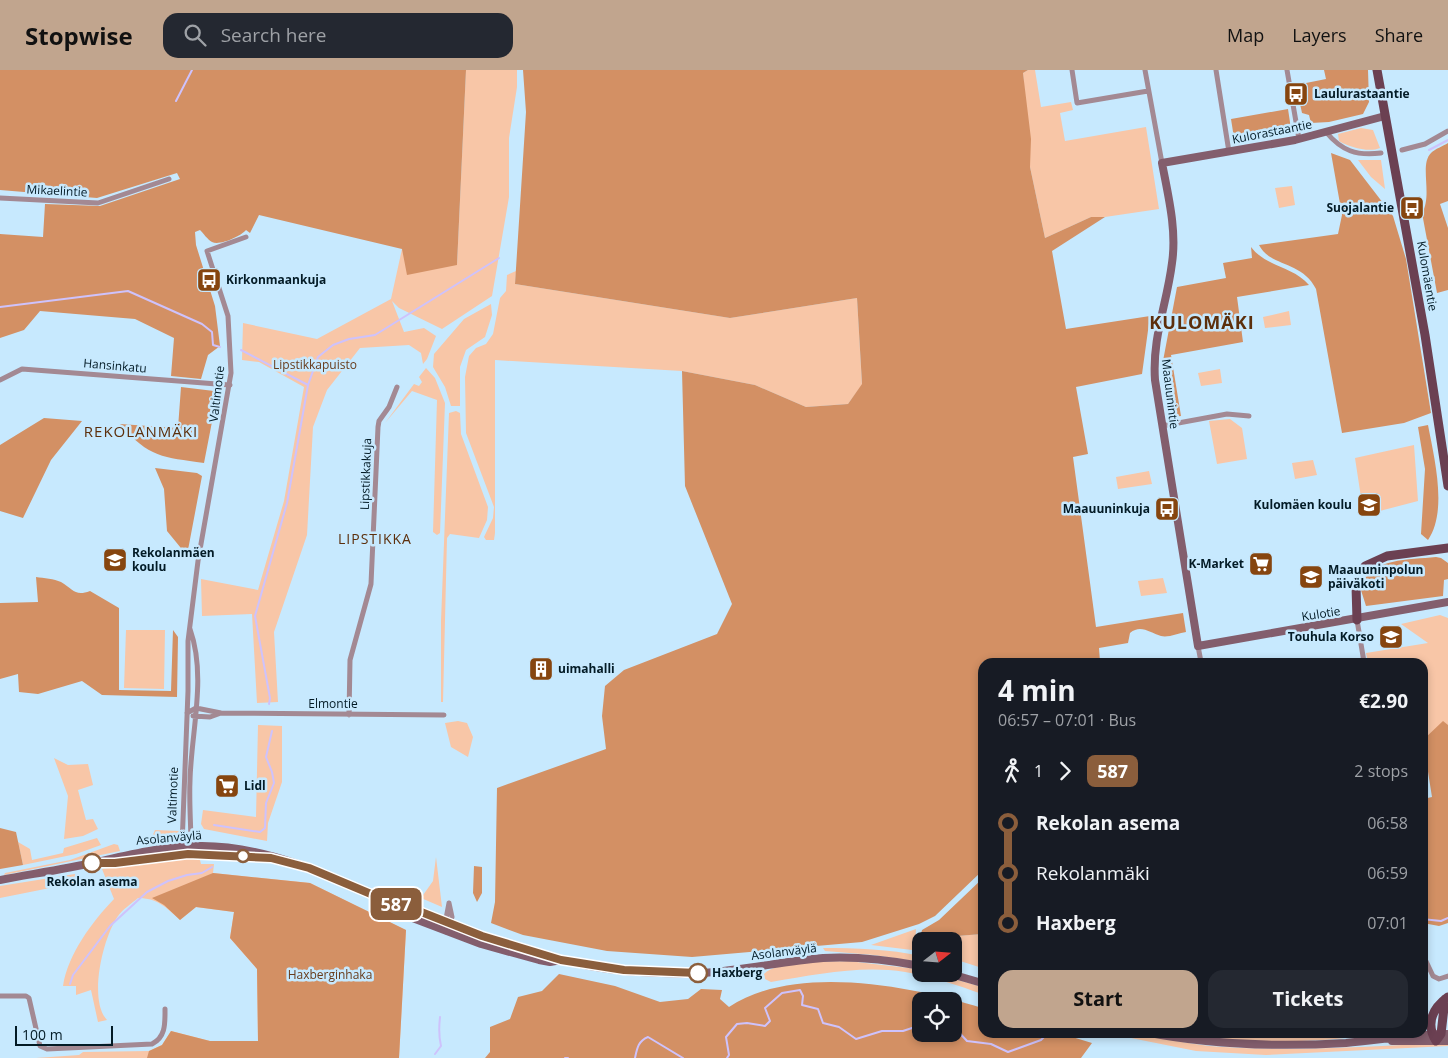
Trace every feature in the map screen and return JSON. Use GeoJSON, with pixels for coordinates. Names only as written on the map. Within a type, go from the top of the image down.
{"type":"FeatureCollection","features":[{"type":"Feature","properties":{"kind":"main road","name":"Kulomäentie"},"geometry":{"type":"LineString","coordinates":[[1377,70],[1425,335],[1448,486]]}},
{"type":"Feature","properties":{"kind":"main road","name":"Kulorastaantie"},"geometry":{"type":"LineString","coordinates":[[1162,163],[1299,139],[1385,116]]}},
{"type":"Feature","properties":{"kind":"main road","name":"Maauunintie"},"geometry":{"type":"LineString","coordinates":[[1162,163],[1174,246],[1153,355],[1162,426],[1198,646]]}},
{"type":"Feature","properties":{"kind":"main road"},"geometry":{"type":"LineString","coordinates":[[1357,620],[1356,586],[1365,566],[1387,556],[1448,548]]}},
{"type":"Feature","properties":{"kind":"main road","name":"Kulotie"},"geometry":{"type":"LineString","coordinates":[[1198,646],[1357,620],[1448,602]]}},
{"type":"Feature","properties":{"kind":"main road","name":"Asolanväylä"},"geometry":{"type":"LineString","coordinates":[[0,880],[98,862],[138,851],[182,846],[190,850]]}},
{"type":"Feature","properties":{"kind":"main road","name":"Asolanväylä"},"geometry":{"type":"LineString","coordinates":[[98,862],[115,863],[190,850],[242,850],[309,868],[390,902],[482,936],[561,960],[624,970],[675,973],[714,972],[767,964],[842,958],[872,959],[912,965]]}},
{"type":"Feature","properties":{"kind":"main road","name":"Asolanväylä"},"geometry":{"type":"LineString","coordinates":[[390,902],[402,914],[446,932],[538,960],[550,962],[561,960]]}},
{"type":"Feature","properties":{"kind":"main road"},"geometry":{"type":"LineString","coordinates":[[962,977],[978,982]]}},
{"type":"Feature","properties":{"kind":"main road"},"geometry":{"type":"LineString","coordinates":[[1439,1036],[1447,998]]}},
{"type":"Feature","properties":{"kind":"main road"},"geometry":{"type":"LineString","coordinates":[[1180,1038],[1251,1044],[1316,1044],[1380,1040],[1409,1043],[1439,1036],[1448,1041]]}},
{"type":"Feature","properties":{"kind":"street"},"geometry":{"type":"LineString","coordinates":[[1072,70],[1077,103],[1148,91]]}},
{"type":"Feature","properties":{"kind":"street","name":"Maauunintie"},"geometry":{"type":"LineString","coordinates":[[1145,70],[1162,163]]}},
{"type":"Feature","properties":{"kind":"street"},"geometry":{"type":"LineString","coordinates":[[1216,70],[1229,152]]}},
{"type":"Feature","properties":{"kind":"street"},"geometry":{"type":"LineString","coordinates":[[1287,70],[1299,139]]}},
{"type":"Feature","properties":{"kind":"street"},"geometry":{"type":"LineString","coordinates":[[1402,150],[1425,144],[1448,131]]}},
{"type":"Feature","properties":{"kind":"street"},"geometry":{"type":"LineString","coordinates":[[1326,132],[1337,145],[1347,150],[1362,154],[1381,153]]}},
{"type":"Feature","properties":{"kind":"street","name":"Mikaelintie"},"geometry":{"type":"LineString","coordinates":[[0,198],[98,203],[169,179]]}},
{"type":"Feature","properties":{"kind":"street","name":"Valtimotie"},"geometry":{"type":"LineString","coordinates":[[182,846],[188,641],[198,561],[230,385],[232,360],[228,316],[207,251],[246,237]]}},
{"type":"Feature","properties":{"kind":"street","name":"Hansinkatu"},"geometry":{"type":"LineString","coordinates":[[0,380],[22,369],[230,385]]}},
{"type":"Feature","properties":{"kind":"street","name":"Lipstikkakuja"},"geometry":{"type":"LineString","coordinates":[[349,714],[350,660],[371,584],[378,427],[379,421],[389,407],[398,387]]}},
{"type":"Feature","properties":{"kind":"street"},"geometry":{"type":"LineString","coordinates":[[1162,426],[1227,414],[1250,416]]}},
{"type":"Feature","properties":{"kind":"street"},"geometry":{"type":"LineString","coordinates":[[1357,620],[1363,658]]}},
{"type":"Feature","properties":{"kind":"street","name":"Valtimotie"},"geometry":{"type":"LineString","coordinates":[[190,629],[194,641],[197,665],[196,708],[190,780],[190,850]]}},
{"type":"Feature","properties":{"kind":"street","name":"Maauunintie"},"geometry":{"type":"LineString","coordinates":[[1198,646],[1200,658]]}},
{"type":"Feature","properties":{"kind":"street"},"geometry":{"type":"LineString","coordinates":[[187,713],[196,708]]}},
{"type":"Feature","properties":{"kind":"street","name":"Elmontie"},"geometry":{"type":"LineString","coordinates":[[196,708],[221,713],[444,715]]}},
{"type":"Feature","properties":{"kind":"street"},"geometry":{"type":"LineString","coordinates":[[187,713],[195,717]]}},
{"type":"Feature","properties":{"kind":"street","name":"Elmontie"},"geometry":{"type":"LineString","coordinates":[[195,717],[210,717],[221,713]]}},
{"type":"Feature","properties":{"kind":"street"},"geometry":{"type":"LineString","coordinates":[[446,932],[448,923]]}},
{"type":"Feature","properties":{"kind":"street"},"geometry":{"type":"LineString","coordinates":[[1428,966],[1433,976],[1439,979],[1448,976]]}},
{"type":"Feature","properties":{"kind":"street"},"geometry":{"type":"LineString","coordinates":[[0,996],[26,996],[30,998],[40,1046],[47,1049],[152,1044],[158,1041],[164,1032],[165,1009]]}},
{"type":"Feature","properties":{"kind":"green space"},"geometry":{"type":"Polygon","coordinates":[[[0,70],[466,70],[457,265],[407,275],[402,249],[259,215],[250,233],[246,230],[225,242],[212,242],[200,230],[195,232],[196,245],[215,306],[220,346],[208,355],[201,379],[171,376],[174,338],[135,319],[40,311],[24,330],[0,338],[0,234],[43,237],[45,204],[100,206],[180,179],[177,173],[97,198],[0,190],[0,70]]]}},
{"type":"Feature","properties":{"kind":"green space","name":"Lipstikkapuisto"},"geometry":{"type":"Polygon","coordinates":[[[466,70],[517,70],[517,87],[509,138],[509,197],[492,296],[442,329],[399,308],[392,301],[404,332],[424,328],[436,336],[427,359],[423,364],[421,353],[409,345],[360,348],[327,390],[313,427],[307,535],[274,632],[278,702],[257,703],[252,614],[202,616],[201,579],[258,590],[284,501],[304,387],[259,362],[242,360],[243,323],[317,339],[391,299],[402,249],[457,265],[466,70]]]}},
{"type":"Feature","properties":{"kind":"green space"},"geometry":{"type":"Polygon","coordinates":[[[523,70],[1028,70],[1023,73],[1031,139],[1030,167],[1045,238],[1091,217],[1105,217],[1052,251],[1066,329],[1150,316],[1142,374],[1076,387],[1088,454],[1073,457],[1096,627],[1183,613],[1186,632],[1161,636],[1142,629],[1134,630],[1130,633],[1128,643],[1099,648],[1100,658],[978,658],[978,875],[935,916],[919,924],[862,942],[692,957],[607,951],[523,935],[491,923],[495,902],[497,788],[606,749],[602,716],[605,686],[624,670],[717,634],[732,604],[685,486],[682,371],[755,385],[806,407],[848,404],[862,384],[857,298],[730,318],[515,284],[526,112],[523,70]]]}},
{"type":"Feature","properties":{"kind":"green space"},"geometry":{"type":"Polygon","coordinates":[[[1028,70],[1035,70],[1041,107],[1071,102],[1073,110],[1060,113],[1065,141],[1146,127],[1159,209],[1105,217],[1091,217],[1045,238],[1030,167],[1023,73],[1028,70]]]}},
{"type":"Feature","properties":{"kind":"green space"},"geometry":{"type":"Polygon","coordinates":[[[1324,70],[1368,70],[1369,102],[1363,114],[1329,122],[1311,123],[1309,115],[1302,113],[1296,85],[1326,79],[1324,70]]]}},
{"type":"Feature","properties":{"kind":"green space"},"geometry":{"type":"Polygon","coordinates":[[[1288,109],[1291,129],[1234,138],[1231,119],[1288,109]]]}},
{"type":"Feature","properties":{"kind":"green space"},"geometry":{"type":"Polygon","coordinates":[[[1361,128],[1373,130],[1380,148],[1370,150],[1359,149],[1339,141],[1338,134],[1361,128]]]}},
{"type":"Feature","properties":{"kind":"green space"},"geometry":{"type":"Polygon","coordinates":[[[1448,143],[1448,201],[1440,204],[1448,228],[1448,290],[1437,293],[1422,213],[1426,198],[1426,165],[1428,158],[1431,153],[1448,143]]]}},
{"type":"Feature","properties":{"kind":"green space"},"geometry":{"type":"Polygon","coordinates":[[[1331,153],[1350,160],[1393,216],[1406,259],[1431,413],[1404,423],[1342,433],[1316,289],[1303,273],[1271,257],[1259,245],[1338,234],[1342,215],[1331,153]]]}},
{"type":"Feature","properties":{"kind":"green space"},"geometry":{"type":"Polygon","coordinates":[[[1358,160],[1381,160],[1385,189],[1371,177],[1358,160]]]}},
{"type":"Feature","properties":{"kind":"green space"},"geometry":{"type":"Polygon","coordinates":[[[1292,186],[1295,205],[1279,208],[1275,188],[1292,186]]]}},
{"type":"Feature","properties":{"kind":"green space"},"geometry":{"type":"Polygon","coordinates":[[[1251,247],[1264,259],[1295,274],[1309,285],[1237,297],[1243,342],[1171,355],[1181,416],[1171,417],[1163,361],[1177,287],[1226,278],[1223,263],[1252,258],[1251,247]]]}},
{"type":"Feature","properties":{"kind":"green space"},"geometry":{"type":"Polygon","coordinates":[[[516,271],[515,284],[730,318],[857,298],[862,385],[848,404],[806,407],[755,385],[682,371],[495,360],[495,533],[494,540],[486,540],[484,537],[493,518],[494,507],[466,433],[465,377],[469,356],[476,348],[486,344],[493,334],[500,298],[506,291],[507,275],[516,271]]]}},
{"type":"Feature","properties":{"kind":"green space"},"geometry":{"type":"Polygon","coordinates":[[[491,304],[492,315],[485,337],[466,350],[460,367],[460,406],[451,406],[445,387],[433,367],[434,354],[464,319],[491,304]]]}},
{"type":"Feature","properties":{"kind":"green space"},"geometry":{"type":"Polygon","coordinates":[[[1289,311],[1291,325],[1265,328],[1263,317],[1289,311]]]}},
{"type":"Feature","properties":{"kind":"green space"},"geometry":{"type":"Polygon","coordinates":[[[426,368],[435,378],[445,403],[440,533],[437,535],[433,532],[437,400],[412,391],[385,423],[414,384],[419,386],[422,382],[419,377],[426,368]]]}},
{"type":"Feature","properties":{"kind":"green space"},"geometry":{"type":"Polygon","coordinates":[[[1220,369],[1222,383],[1201,386],[1198,373],[1220,369]]]}},
{"type":"Feature","properties":{"kind":"green space"},"geometry":{"type":"Polygon","coordinates":[[[181,387],[214,391],[217,396],[204,463],[167,457],[149,450],[140,444],[120,424],[178,428],[181,387]]]}},
{"type":"Feature","properties":{"kind":"green space"},"geometry":{"type":"Polygon","coordinates":[[[456,411],[460,413],[461,434],[488,507],[487,520],[479,538],[450,534],[447,538],[443,702],[441,702],[441,621],[449,413],[456,411]]]}},
{"type":"Feature","properties":{"kind":"green space"},"geometry":{"type":"Polygon","coordinates":[[[44,418],[82,421],[51,460],[23,518],[0,511],[0,445],[44,418]]]}},
{"type":"Feature","properties":{"kind":"green space"},"geometry":{"type":"Polygon","coordinates":[[[1230,419],[1242,428],[1247,459],[1217,464],[1209,421],[1230,419]]]}},
{"type":"Feature","properties":{"kind":"green space"},"geometry":{"type":"Polygon","coordinates":[[[1428,425],[1436,468],[1438,499],[1434,528],[1428,540],[1421,534],[1425,469],[1418,427],[1428,425]]]}},
{"type":"Feature","properties":{"kind":"green space"},"geometry":{"type":"Polygon","coordinates":[[[1414,445],[1418,501],[1372,513],[1362,504],[1355,458],[1414,445]]]}},
{"type":"Feature","properties":{"kind":"green space"},"geometry":{"type":"Polygon","coordinates":[[[1313,460],[1317,475],[1295,479],[1292,463],[1313,460]]]}},
{"type":"Feature","properties":{"kind":"green space"},"geometry":{"type":"Polygon","coordinates":[[[155,468],[197,473],[202,476],[188,550],[185,553],[167,531],[164,489],[155,468]]]}},
{"type":"Feature","properties":{"kind":"green space"},"geometry":{"type":"Polygon","coordinates":[[[1149,471],[1152,484],[1118,489],[1116,477],[1149,471]]]}},
{"type":"Feature","properties":{"kind":"green space"},"geometry":{"type":"Polygon","coordinates":[[[1436,557],[1448,563],[1448,579],[1444,580],[1443,596],[1366,606],[1360,587],[1373,570],[1392,562],[1436,557]]]}},
{"type":"Feature","properties":{"kind":"green space"},"geometry":{"type":"Polygon","coordinates":[[[36,577],[61,582],[77,593],[90,591],[119,608],[119,690],[171,691],[173,630],[178,637],[177,697],[102,695],[82,681],[38,694],[19,692],[18,674],[0,679],[0,603],[38,602],[36,577]]]}},
{"type":"Feature","properties":{"kind":"green space"},"geometry":{"type":"Polygon","coordinates":[[[1163,578],[1167,593],[1141,596],[1138,581],[1163,578]]]}},
{"type":"Feature","properties":{"kind":"green space"},"geometry":{"type":"Polygon","coordinates":[[[1440,615],[1448,618],[1448,736],[1428,739],[1428,658],[1367,658],[1366,653],[1428,643],[1401,624],[1440,615]]]}},
{"type":"Feature","properties":{"kind":"green space"},"geometry":{"type":"Polygon","coordinates":[[[126,630],[165,630],[164,689],[124,688],[126,630]]]}},
{"type":"Feature","properties":{"kind":"green space"},"geometry":{"type":"Polygon","coordinates":[[[458,721],[467,723],[473,737],[468,757],[451,747],[445,723],[458,721]]]}},
{"type":"Feature","properties":{"kind":"green space"},"geometry":{"type":"Polygon","coordinates":[[[1443,721],[1448,725],[1448,923],[1439,926],[1428,924],[1428,798],[1432,797],[1428,772],[1428,735],[1443,721]]]}},
{"type":"Feature","properties":{"kind":"green space"},"geometry":{"type":"Polygon","coordinates":[[[258,725],[282,726],[282,782],[268,823],[267,841],[204,829],[201,824],[203,810],[256,817],[258,725]]]}},
{"type":"Feature","properties":{"kind":"green space"},"geometry":{"type":"Polygon","coordinates":[[[54,758],[68,765],[88,764],[93,785],[78,790],[86,820],[93,819],[98,829],[83,836],[64,839],[68,796],[54,758]]]}},
{"type":"Feature","properties":{"kind":"green space"},"geometry":{"type":"Polygon","coordinates":[[[0,828],[16,832],[23,865],[0,869],[0,828]]]}},
{"type":"Feature","properties":{"kind":"green space"},"geometry":{"type":"Polygon","coordinates":[[[155,830],[179,831],[172,840],[153,844],[151,839],[155,830]]]}},
{"type":"Feature","properties":{"kind":"green space"},"geometry":{"type":"Polygon","coordinates":[[[97,838],[101,845],[76,854],[23,865],[18,842],[30,849],[32,860],[63,853],[64,848],[97,838]]]}},
{"type":"Feature","properties":{"kind":"green space"},"geometry":{"type":"Polygon","coordinates":[[[114,844],[118,845],[120,851],[4,875],[5,873],[70,860],[114,844]]]}},
{"type":"Feature","properties":{"kind":"green space","name":"Haxberginhaka"},"geometry":{"type":"Polygon","coordinates":[[[199,856],[201,864],[214,864],[213,873],[310,883],[406,930],[399,1058],[36,1058],[79,1055],[83,1052],[149,1051],[162,1045],[171,1031],[210,1041],[258,1041],[257,969],[230,938],[234,912],[196,907],[180,920],[166,907],[145,898],[138,898],[118,916],[107,938],[103,953],[98,984],[101,1011],[107,1020],[98,1022],[91,990],[76,995],[76,986],[63,986],[70,962],[82,939],[114,899],[102,869],[199,856]]]}},
{"type":"Feature","properties":{"kind":"green space"},"geometry":{"type":"Polygon","coordinates":[[[436,857],[442,907],[421,898],[433,881],[436,857]]]}},
{"type":"Feature","properties":{"kind":"green space"},"geometry":{"type":"Polygon","coordinates":[[[474,866],[482,867],[482,893],[477,902],[473,893],[474,866]]]}},
{"type":"Feature","properties":{"kind":"green space","name":"Haxberginhaka"},"geometry":{"type":"Polygon","coordinates":[[[213,873],[310,883],[406,930],[399,1058],[147,1058],[149,1051],[162,1045],[171,1031],[210,1041],[258,1041],[257,969],[230,938],[234,912],[196,907],[180,920],[164,905],[152,898],[213,873]]]}},
{"type":"Feature","properties":{"kind":"green space"},"geometry":{"type":"Polygon","coordinates":[[[75,874],[80,882],[0,898],[0,886],[75,874]]]}},
{"type":"Feature","properties":{"kind":"green space"},"geometry":{"type":"Polygon","coordinates":[[[978,883],[978,934],[962,936],[962,932],[922,932],[939,920],[978,883]]]}},
{"type":"Feature","properties":{"kind":"green space"},"geometry":{"type":"Polygon","coordinates":[[[916,929],[916,932],[912,932],[912,950],[871,945],[916,929]]]}},
{"type":"Feature","properties":{"kind":"green space"},"geometry":{"type":"Polygon","coordinates":[[[978,934],[978,967],[962,962],[962,936],[978,934]]]}},
{"type":"Feature","properties":{"kind":"green space"},"geometry":{"type":"Polygon","coordinates":[[[823,948],[897,952],[912,954],[912,961],[874,955],[825,951],[823,948]]]}},
{"type":"Feature","properties":{"kind":"green space"},"geometry":{"type":"Polygon","coordinates":[[[848,961],[912,968],[912,973],[888,970],[854,970],[771,982],[765,979],[764,974],[771,969],[791,964],[848,961]]]}},
{"type":"Feature","properties":{"kind":"green space"},"geometry":{"type":"Polygon","coordinates":[[[559,974],[615,986],[660,1002],[688,999],[701,989],[722,990],[720,999],[729,1007],[756,994],[787,986],[820,982],[854,983],[889,986],[922,992],[912,992],[912,1042],[962,1042],[962,1002],[978,1007],[978,1038],[1076,1038],[1092,1043],[1081,1058],[485,1058],[490,1052],[490,1027],[510,1019],[518,997],[542,991],[559,974]]]}},
{"type":"Feature","properties":{"kind":"green space"},"geometry":{"type":"Polygon","coordinates":[[[962,981],[978,986],[978,993],[946,982],[962,981]]]}},
{"type":"Feature","properties":{"kind":"green space"},"geometry":{"type":"Polygon","coordinates":[[[1131,1038],[1159,1038],[1208,1046],[1279,1049],[1448,1043],[1448,1046],[1266,1055],[1196,1051],[1131,1038]]]}},
{"type":"Feature","properties":{"kind":"green space"},"geometry":{"type":"Polygon","coordinates":[[[1213,1038],[1343,1038],[1300,1041],[1213,1038]]]}},
{"type":"Feature","properties":{"kind":"waterway"},"geometry":{"type":"LineString","coordinates":[[176,101],[192,70]]}},
{"type":"Feature","properties":{"kind":"waterway"},"geometry":{"type":"LineString","coordinates":[[1429,150],[1448,140]]}},
{"type":"Feature","properties":{"kind":"waterway"},"geometry":{"type":"LineString","coordinates":[[308,385],[318,357],[333,345],[349,339],[375,335],[499,258]]}},
{"type":"Feature","properties":{"kind":"waterway"},"geometry":{"type":"LineString","coordinates":[[0,307],[128,291],[202,324],[212,332],[213,345],[220,347]]}},
{"type":"Feature","properties":{"kind":"waterway"},"geometry":{"type":"LineString","coordinates":[[241,350],[308,385],[287,503],[255,616],[270,698],[269,704]]}},
{"type":"Feature","properties":{"kind":"waterway"},"geometry":{"type":"LineString","coordinates":[[214,825],[260,832],[265,828],[266,803],[274,783],[266,757],[272,731]]}},
{"type":"Feature","properties":{"kind":"waterway"},"geometry":{"type":"LineString","coordinates":[[70,984],[73,975],[110,926],[147,892],[168,881],[202,873],[212,867]]}},
{"type":"Feature","properties":{"kind":"waterway"},"geometry":{"type":"LineString","coordinates":[[1428,920],[1441,921],[1448,918]]}},
{"type":"Feature","properties":{"kind":"waterway"},"geometry":{"type":"LineString","coordinates":[[727,1058],[729,1055],[726,1037],[737,1024],[747,1023],[765,1026],[770,1021],[765,1008],[782,993],[800,990],[803,996],[802,1005],[818,1009],[823,1023],[839,1027],[856,1039],[882,1031],[903,1031],[912,1028]]}},
{"type":"Feature","properties":{"kind":"waterway"},"geometry":{"type":"LineString","coordinates":[[435,1054],[441,1046],[439,1032],[440,1017]]}},
{"type":"Feature","properties":{"kind":"waterway"},"geometry":{"type":"LineString","coordinates":[[962,1036],[967,1041],[991,1044],[1008,1052],[1043,1038]]}},
{"type":"Feature","properties":{"kind":"waterway"},"geometry":{"type":"LineString","coordinates":[[635,1058],[640,1043],[648,1037],[683,1058]]}},
{"type":"Feature","properties":{"kind":"bus line","name":"587"},"geometry":{"type":"LineString","coordinates":[[92,863],[115,863],[147,857],[188,854],[271,858],[309,868],[390,902],[406,906],[482,936],[553,956],[561,960],[624,970],[698,973]]}},
{"type":"Feature","properties":{"kind":"place","name":"Laulurastaantie"},"geometry":{"type":"Point","coordinates":[1296,94]}},
{"type":"Feature","properties":{"kind":"place","name":"Suojalantie"},"geometry":{"type":"Point","coordinates":[1412,208]}},
{"type":"Feature","properties":{"kind":"place","name":"Kirkonmaankuja"},"geometry":{"type":"Point","coordinates":[209,280]}},
{"type":"Feature","properties":{"kind":"place","name":"Kulomäen koulu"},"geometry":{"type":"Point","coordinates":[1369,505]}},
{"type":"Feature","properties":{"kind":"place","name":"Maauuninkuja"},"geometry":{"type":"Point","coordinates":[1167,509]}},
{"type":"Feature","properties":{"kind":"place","name":"Rekolanmäen koulu"},"geometry":{"type":"Point","coordinates":[115,560]}},
{"type":"Feature","properties":{"kind":"place","name":"K-Market"},"geometry":{"type":"Point","coordinates":[1261,564]}},
{"type":"Feature","properties":{"kind":"place","name":"Maauuninpolun päiväkoti"},"geometry":{"type":"Point","coordinates":[1311,577]}},
{"type":"Feature","properties":{"kind":"place","name":"Touhula Korso"},"geometry":{"type":"Point","coordinates":[1391,637]}},
{"type":"Feature","properties":{"kind":"place","name":"uimahalli"},"geometry":{"type":"Point","coordinates":[541,669]}},
{"type":"Feature","properties":{"kind":"place","name":"Lidl"},"geometry":{"type":"Point","coordinates":[227,786]}},
{"type":"Feature","properties":{"kind":"place","name":"Rekolan asema"},"geometry":{"type":"Point","coordinates":[92,863]}},
{"type":"Feature","properties":{"kind":"place","name":"Haxberg"},"geometry":{"type":"Point","coordinates":[698,973]}},
{"type":"Feature","properties":{"kind":"district","name":"KULOMÄKI"},"geometry":{"type":"Point","coordinates":[1202,323]}},
{"type":"Feature","properties":{"kind":"district","name":"REKOLANMÄKI"},"geometry":{"type":"Point","coordinates":[141,432]}},
{"type":"Feature","properties":{"kind":"district","name":"LIPSTIKKA"},"geometry":{"type":"Point","coordinates":[375,539]}}]}
